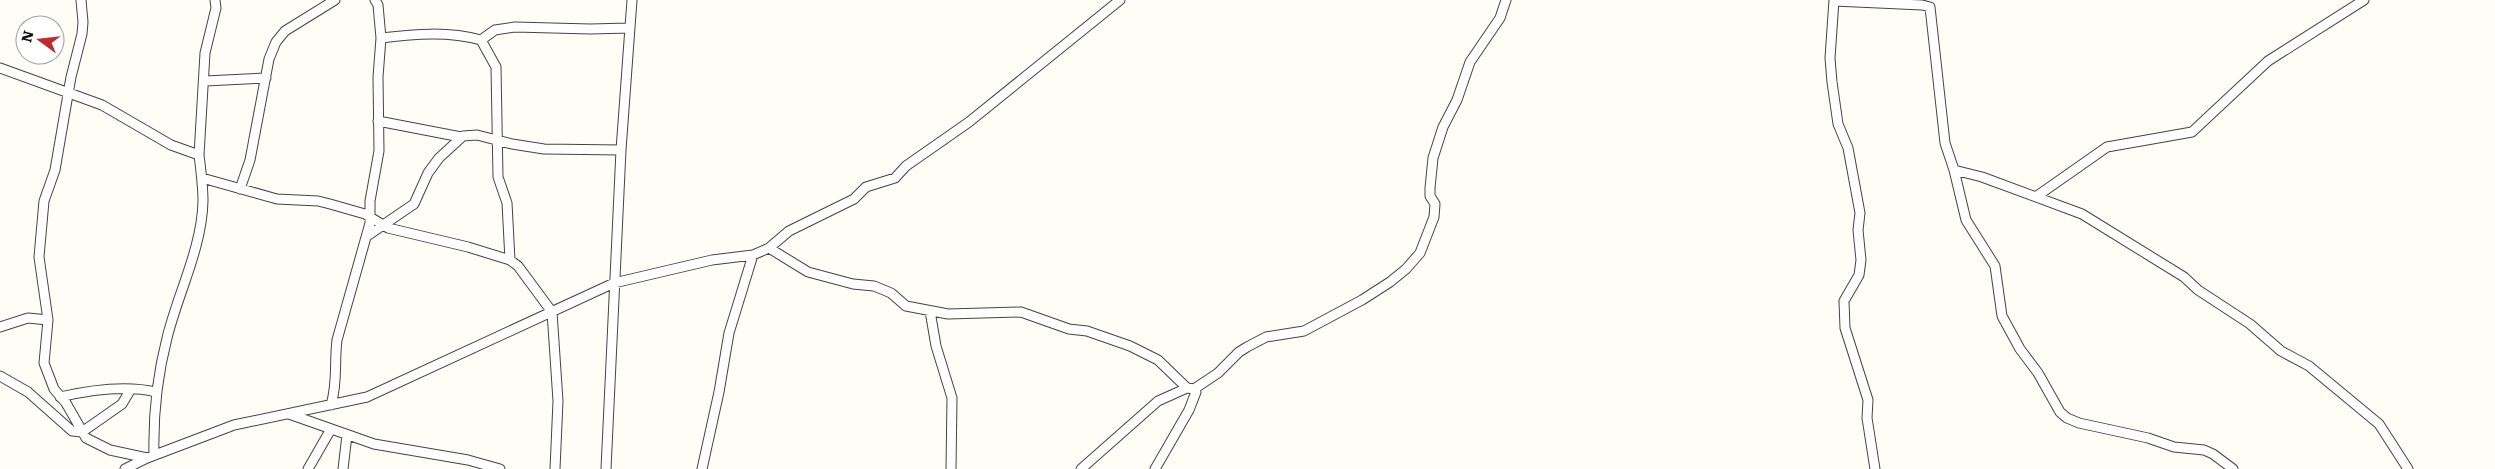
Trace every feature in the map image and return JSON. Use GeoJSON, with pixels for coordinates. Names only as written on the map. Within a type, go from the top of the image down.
{"type":"FeatureCollection","features":[{"type":"Feature","properties":{"kind":"street"},"geometry":{"type":"LineString","coordinates":[[81,0],[82,34],[68,93],[55,170],[44,201],[39,257],[48,320],[44,364],[54,389],[66,403],[86,438],[110,450],[151,457]]}},
{"type":"Feature","properties":{"kind":"street"},"geometry":{"type":"LineString","coordinates":[[151,457],[156,392],[169,329],[199,232],[203,202],[199,155],[205,81],[205,53],[216,8],[215,0]]}},
{"type":"Feature","properties":{"kind":"street"},"geometry":{"type":"LineString","coordinates":[[240,189],[250,160],[269,60],[276,42],[285,31],[335,0]]}},
{"type":"Feature","properties":{"kind":"street"},"geometry":{"type":"LineString","coordinates":[[331,405],[337,381],[334,358],[337,340],[367,236],[379,150],[378,121],[381,38],[378,5],[375,0]]}},
{"type":"Feature","properties":{"kind":"street"},"geometry":{"type":"LineString","coordinates":[[606,469],[612,381],[614,283],[621,150],[632,0]]}},
{"type":"Feature","properties":{"kind":"street"},"geometry":{"type":"LineString","coordinates":[[125,469],[234,425],[367,398],[614,283],[712,260],[753,255],[769,248],[789,232],[854,199],[866,188],[895,178],[906,166],[996,102],[1120,0]]}},
{"type":"Feature","properties":{"kind":"street"},"geometry":{"type":"LineString","coordinates":[[1080,469],[1158,401],[1190,388],[1218,373],[1239,352],[1266,338],[1304,331],[1362,300],[1396,278],[1420,253],[1434,217],[1435,204],[1430,196],[1433,158],[1443,127],[1457,100],[1470,62],[1496,25],[1506,0]]}},
{"type":"Feature","properties":{"kind":"street"},"geometry":{"type":"LineString","coordinates":[[2037,196],[2107,146],[2192,132],[2268,61],[2364,0]]}},
{"type":"Feature","properties":{"kind":"street"},"geometry":{"type":"LineString","coordinates":[[1875,469],[1867,418],[1868,400],[1845,328],[1844,301],[1858,275],[1861,260],[1858,230],[1860,214],[1848,148],[1838,124],[1832,82],[1830,58],[1834,1],[1930,4],[1945,143],[1954,170],[1966,220],[1995,266],[2002,316],[2020,350],[2038,373],[2060,412],[2067,418],[2079,423],[2148,438],[2174,447],[2204,450],[2233,469]]}},
{"type":"Feature","properties":{"kind":"street"},"geometry":{"type":"LineString","coordinates":[[381,38],[435,33],[481,40],[495,30],[515,27],[630,28]]}},
{"type":"Feature","properties":{"kind":"street"},"geometry":{"type":"LineString","coordinates":[[481,40],[496,67],[498,177],[507,203],[510,260]]}},
{"type":"Feature","properties":{"kind":"street"},"geometry":{"type":"LineString","coordinates":[[0,68],[102,105],[171,145],[199,155]]}},
{"type":"Feature","properties":{"kind":"street"},"geometry":{"type":"LineString","coordinates":[[205,81],[266,78]]}},
{"type":"Feature","properties":{"kind":"street"},"geometry":{"type":"LineString","coordinates":[[378,121],[461,137],[477,135],[544,149],[621,150]]}},
{"type":"Feature","properties":{"kind":"street"},"geometry":{"type":"LineString","coordinates":[[367,236],[414,204],[428,173],[439,158],[461,137]]}},
{"type":"Feature","properties":{"kind":"street"},"geometry":{"type":"LineString","coordinates":[[1954,170],[1982,177],[2037,196],[2103,225],[2184,277],[2198,290],[2250,324],[2280,351],[2302,361],[2379,424],[2408,469]]}},
{"type":"Feature","properties":{"kind":"street"},"geometry":{"type":"LineString","coordinates":[[202,178],[277,199],[318,201],[369,217],[383,225],[415,236],[468,247],[510,260],[529,278],[552,312],[558,401],[555,469]]}},
{"type":"Feature","properties":{"kind":"street"},"geometry":{"type":"LineString","coordinates":[[769,248],[808,272],[853,284],[874,286],[890,293],[906,306],[948,314],[1022,312],[1146,353],[1165,364],[1196,392],[1189,410],[1155,469]]}},
{"type":"Feature","properties":{"kind":"street"},"geometry":{"type":"LineString","coordinates":[[702,469],[719,392],[729,333],[753,255]]}},
{"type":"Feature","properties":{"kind":"street"},"geometry":{"type":"LineString","coordinates":[[930,311],[936,346],[952,398],[951,469]]}},
{"type":"Feature","properties":{"kind":"street"},"geometry":{"type":"LineString","coordinates":[[0,327],[28,318],[48,320]]}},
{"type":"Feature","properties":{"kind":"street"},"geometry":{"type":"LineString","coordinates":[[0,376],[28,392],[72,431],[82,432],[122,404],[131,389]]}},
{"type":"Feature","properties":{"kind":"street"},"geometry":{"type":"LineString","coordinates":[[60,397],[83,391],[140,388],[156,392]]}},
{"type":"Feature","properties":{"kind":"street"},"geometry":{"type":"LineString","coordinates":[[289,414],[374,444],[468,460],[500,469]]}},
{"type":"Feature","properties":{"kind":"street"},"geometry":{"type":"LineString","coordinates":[[308,469],[331,429]]}},
{"type":"Feature","properties":{"kind":"street"},"geometry":{"type":"LineString","coordinates":[[343,469],[346,435]]}}]}
